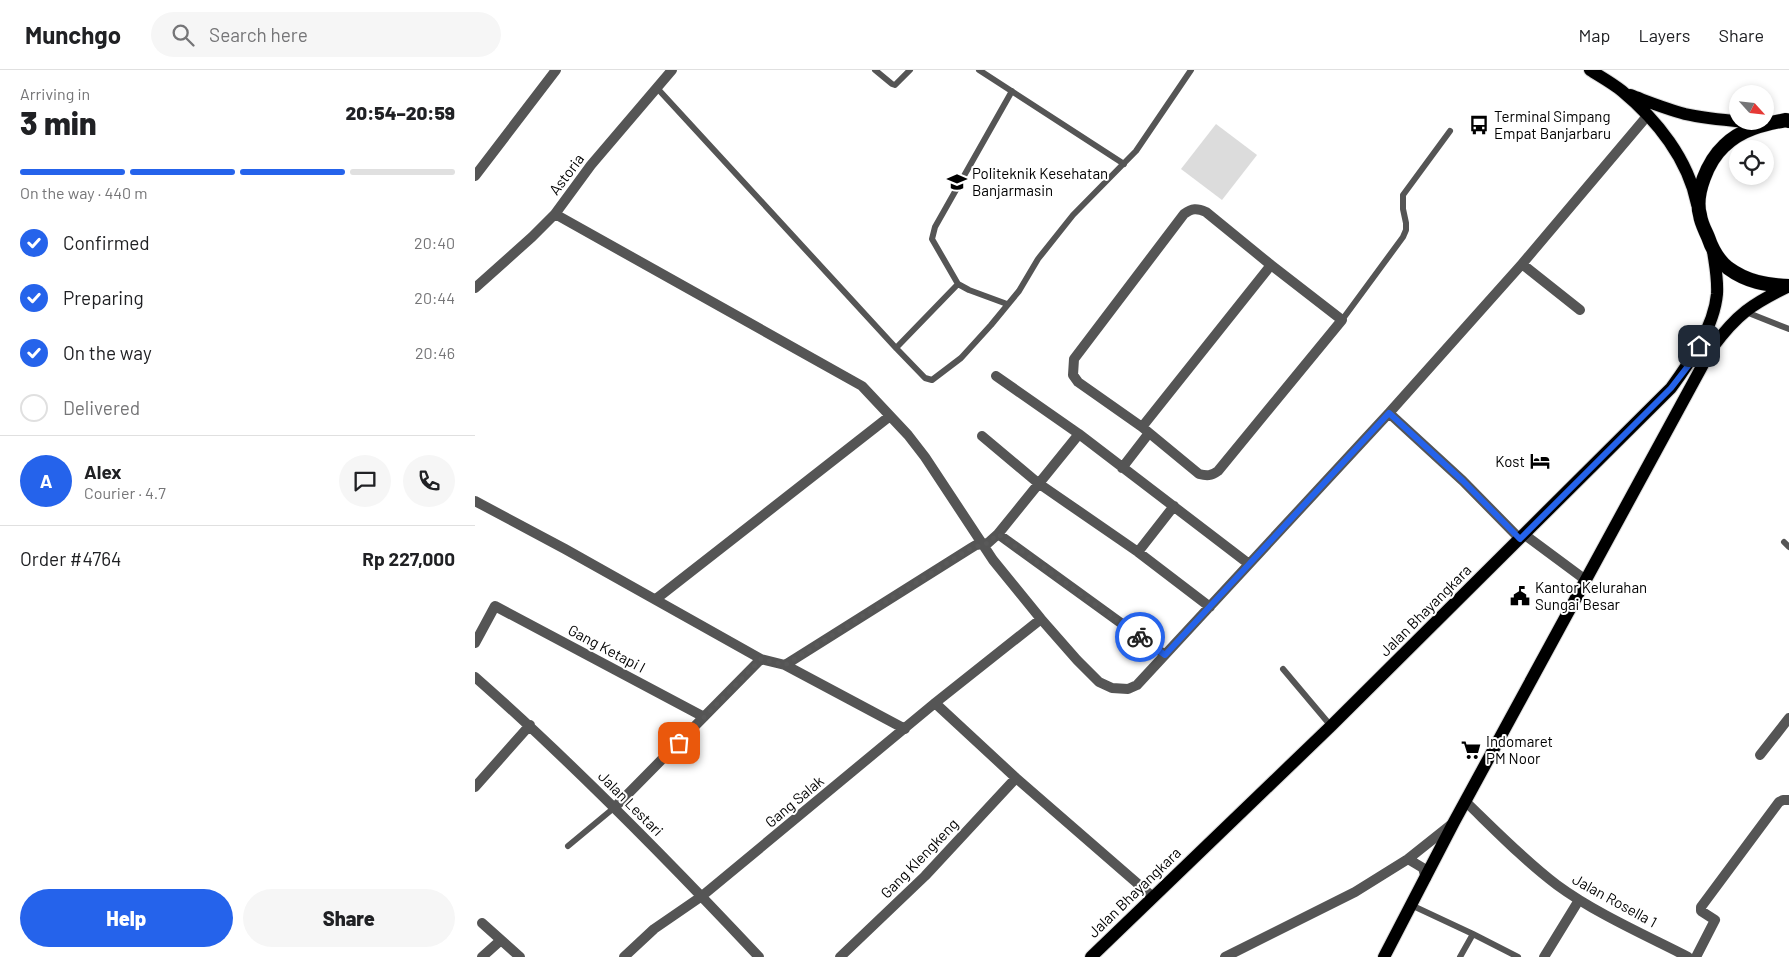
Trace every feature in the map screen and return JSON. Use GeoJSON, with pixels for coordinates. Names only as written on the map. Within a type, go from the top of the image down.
{"type":"FeatureCollection","features":[{"type":"Feature","properties":{"kind":"highway"},"geometry":{"type":"LineString","coordinates":[[1774,123],[1788,120]]}},
{"type":"Feature","properties":{"kind":"highway"},"geometry":{"type":"LineString","coordinates":[[1749,130],[1723,146],[1713,159],[1700,189],[1699,214],[1713,251],[1727,267],[1746,279],[1767,286],[1789,286]]}},
{"type":"Feature","properties":{"kind":"main road"},"geometry":{"type":"LineString","coordinates":[[1590,70],[1621,91],[1648,115],[1682,160],[1693,185],[1699,214]]}},
{"type":"Feature","properties":{"kind":"main road"},"geometry":{"type":"LineString","coordinates":[[1621,91],[1661,107],[1686,114],[1729,121]]}},
{"type":"Feature","properties":{"kind":"main road","name":"Jalan Bhayangkara"},"geometry":{"type":"LineString","coordinates":[[1091,957],[1331,726],[1671,388],[1688,366],[1710,321],[1717,295],[1717,275],[1713,251]]}},
{"type":"Feature","properties":{"kind":"main road"},"geometry":{"type":"LineString","coordinates":[[1384,957],[1455,822],[1713,348],[1725,330],[1745,311],[1760,300],[1789,286]]}},
{"type":"Feature","properties":{"kind":"main road"},"geometry":{"type":"LineString","coordinates":[[1655,405],[1675,417]]}},
{"type":"Feature","properties":{"kind":"street"},"geometry":{"type":"LineString","coordinates":[[475,176],[556,70]]}},
{"type":"Feature","properties":{"kind":"street","name":"Astoria"},"geometry":{"type":"LineString","coordinates":[[475,288],[555,214],[591,165],[673,70]]}},
{"type":"Feature","properties":{"kind":"street"},"geometry":{"type":"LineString","coordinates":[[555,214],[862,386],[925,458],[982,544],[1041,619],[1099,682],[1116,689],[1128,689],[1137,685],[1389,413],[1522,264],[1648,115]]}},
{"type":"Feature","properties":{"kind":"street"},"geometry":{"type":"LineString","coordinates":[[1195,209],[1206,212],[1271,265],[1342,320],[1213,475],[1199,474],[1145,430],[1078,382],[1073,374],[1074,359],[1184,214],[1189,210],[1195,209]]}},
{"type":"Feature","properties":{"kind":"street"},"geometry":{"type":"LineString","coordinates":[[1522,264],[1580,310]]}},
{"type":"Feature","properties":{"kind":"street"},"geometry":{"type":"LineString","coordinates":[[1122,468],[1145,430],[1271,265]]}},
{"type":"Feature","properties":{"kind":"street"},"geometry":{"type":"LineString","coordinates":[[997,376],[1079,434],[1249,564]]}},
{"type":"Feature","properties":{"kind":"street"},"geometry":{"type":"LineString","coordinates":[[1389,413],[1522,537],[1587,581]]}},
{"type":"Feature","properties":{"kind":"street"},"geometry":{"type":"LineString","coordinates":[[656,599],[890,416]]}},
{"type":"Feature","properties":{"kind":"street"},"geometry":{"type":"LineString","coordinates":[[785,665],[971,548],[988,543],[998,534],[1079,434]]}},
{"type":"Feature","properties":{"kind":"street"},"geometry":{"type":"LineString","coordinates":[[981,436],[1038,483],[1137,552],[1210,607]]}},
{"type":"Feature","properties":{"kind":"street"},"geometry":{"type":"LineString","coordinates":[[475,501],[656,599],[761,659],[785,665],[905,729]]}},
{"type":"Feature","properties":{"kind":"street"},"geometry":{"type":"LineString","coordinates":[[1137,552],[1174,506]]}},
{"type":"Feature","properties":{"kind":"street"},"geometry":{"type":"LineString","coordinates":[[998,534],[1165,655]]}},
{"type":"Feature","properties":{"kind":"street","name":"Gang Ketapi I"},"geometry":{"type":"LineString","coordinates":[[475,643],[495,606],[704,717]]}},
{"type":"Feature","properties":{"kind":"street","name":"Gang Salak"},"geometry":{"type":"LineString","coordinates":[[625,957],[654,929],[702,896],[935,703],[1041,619]]}},
{"type":"Feature","properties":{"kind":"street"},"geometry":{"type":"LineString","coordinates":[[615,806],[761,659]]}},
{"type":"Feature","properties":{"kind":"street","name":"Jalan Lestari"},"geometry":{"type":"LineString","coordinates":[[475,677],[530,725],[615,806],[759,957]]}},
{"type":"Feature","properties":{"kind":"street"},"geometry":{"type":"LineString","coordinates":[[935,703],[1017,778],[1153,897]]}},
{"type":"Feature","properties":{"kind":"street"},"geometry":{"type":"LineString","coordinates":[[1760,755],[1789,718]]}},
{"type":"Feature","properties":{"kind":"street"},"geometry":{"type":"LineString","coordinates":[[475,786],[530,725]]}},
{"type":"Feature","properties":{"kind":"street","name":"Gang Klengkeng"},"geometry":{"type":"LineString","coordinates":[[840,957],[925,876],[1017,778]]}},
{"type":"Feature","properties":{"kind":"street"},"geometry":{"type":"LineString","coordinates":[[1696,957],[1715,920],[1701,911],[1701,907],[1779,802],[1789,800]]}},
{"type":"Feature","properties":{"kind":"street","name":"Jalan Rosella 1"},"geometry":{"type":"LineString","coordinates":[[1466,802],[1537,869],[1579,900],[1688,957]]}},
{"type":"Feature","properties":{"kind":"street"},"geometry":{"type":"LineString","coordinates":[[1225,957],[1355,892],[1408,859],[1455,822]]}},
{"type":"Feature","properties":{"kind":"street"},"geometry":{"type":"LineString","coordinates":[[1408,859],[1423,868],[1426,878]]}},
{"type":"Feature","properties":{"kind":"street"},"geometry":{"type":"LineString","coordinates":[[1544,957],[1579,900]]}},
{"type":"Feature","properties":{"kind":"street"},"geometry":{"type":"LineString","coordinates":[[482,923],[520,957]]}},
{"type":"Feature","properties":{"kind":"street"},"geometry":{"type":"LineString","coordinates":[[482,957],[501,940]]}},
{"type":"Feature","properties":{"kind":"lane"},"geometry":{"type":"LineString","coordinates":[[875,70],[895,85],[910,70]]}},
{"type":"Feature","properties":{"kind":"lane"},"geometry":{"type":"LineString","coordinates":[[979,70],[1124,164]]}},
{"type":"Feature","properties":{"kind":"lane"},"geometry":{"type":"LineString","coordinates":[[657,88],[896,348],[925,378],[932,380],[961,358],[1019,291],[1038,259],[1058,234],[1080,208],[1147,138],[1191,70]]}},
{"type":"Feature","properties":{"kind":"lane"},"geometry":{"type":"LineString","coordinates":[[1007,304],[973,292],[958,284],[932,239],[933,233],[1012,91]]}},
{"type":"Feature","properties":{"kind":"lane"},"geometry":{"type":"LineString","coordinates":[[1342,320],[1403,237],[1406,223],[1403,196],[1451,131]]}},
{"type":"Feature","properties":{"kind":"lane"},"geometry":{"type":"LineString","coordinates":[[896,348],[958,284]]}},
{"type":"Feature","properties":{"kind":"lane"},"geometry":{"type":"LineString","coordinates":[[1745,311],[1789,329]]}},
{"type":"Feature","properties":{"kind":"lane"},"geometry":{"type":"LineString","coordinates":[[1283,669],[1331,726]]}},
{"type":"Feature","properties":{"kind":"lane"},"geometry":{"type":"LineString","coordinates":[[567,846],[615,806]]}},
{"type":"Feature","properties":{"kind":"lane"},"geometry":{"type":"LineString","coordinates":[[1411,905],[1517,957]]}},
{"type":"Feature","properties":{"kind":"lane"},"geometry":{"type":"LineString","coordinates":[[1460,957],[1473,934]]}},
{"type":"Feature","properties":{"kind":"shaded area"},"geometry":{"type":"Polygon","coordinates":[[[1216,124],[1257,155],[1222,200],[1181,169],[1216,124]]]}},
{"type":"Feature","properties":{"kind":"way so far"},"geometry":{"type":"LineString","coordinates":[[679,743],[761,659],[785,665],[971,548],[988,543],[998,534],[1140,637]]}},
{"type":"Feature","properties":{"kind":"place","name":"Terminal Simpang Empat Banjarbaru"},"geometry":{"type":"Point","coordinates":[1479,125]}},
{"type":"Feature","properties":{"kind":"place","name":"Politeknik Kesehatan Banjarmasin"},"geometry":{"type":"Point","coordinates":[957,182]}},
{"type":"Feature","properties":{"kind":"place","name":"Kost"},"geometry":{"type":"Point","coordinates":[1540,461]}},
{"type":"Feature","properties":{"kind":"place","name":"Kantor Kelurahan Sungai Besar"},"geometry":{"type":"Point","coordinates":[1520,596]}},
{"type":"Feature","properties":{"kind":"place","name":"Indomaret PM Noor"},"geometry":{"type":"Point","coordinates":[1471,750]}},
{"type":"Feature","properties":{"kind":"route"},"geometry":{"type":"LineString","coordinates":[[1140,637],[1165,655],[1389,413],[1463,481],[1520,539],[1671,388],[1688,366],[1699,346]]}}]}
